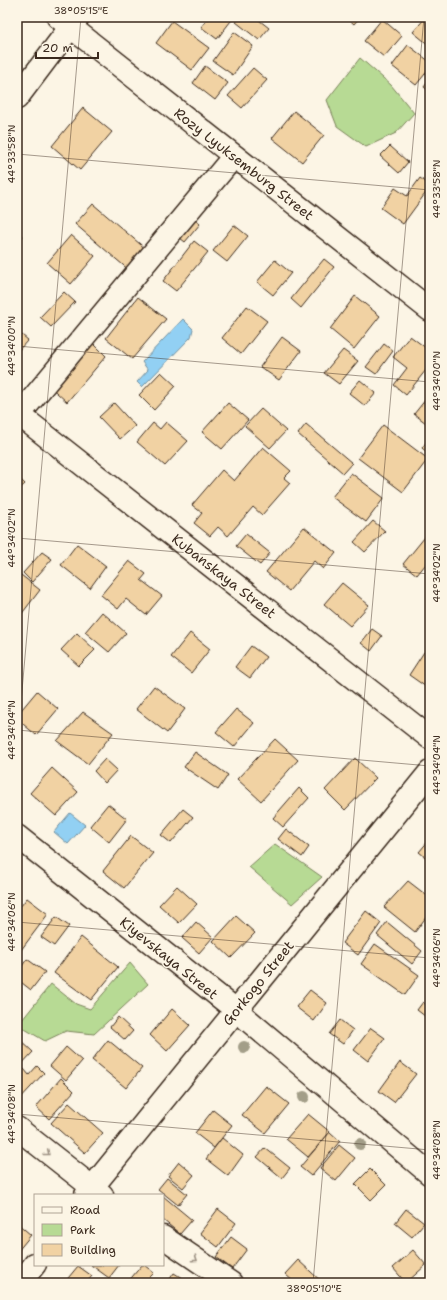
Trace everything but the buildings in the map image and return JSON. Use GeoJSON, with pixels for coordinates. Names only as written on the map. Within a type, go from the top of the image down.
{"type":"FeatureCollection","features":[{"type":"Feature","properties":{"kind":"street"},"geometry":{"type":"LineString","coordinates":[[17,98],[69,20]]}},
{"type":"Feature","properties":{"kind":"street","name":"Rozy Lyuksemburg Street"},"geometry":{"type":"LineString","coordinates":[[69,20],[234,156],[430,310]]}},
{"type":"Feature","properties":{"kind":"street"},"geometry":{"type":"LineString","coordinates":[[18,414],[234,156]]}},
{"type":"Feature","properties":{"kind":"street","name":"Kubanskaya Street"},"geometry":{"type":"LineString","coordinates":[[18,414],[430,738]]}},
{"type":"Feature","properties":{"kind":"street","name":"Gorkogo Street"},"geometry":{"type":"LineString","coordinates":[[93,1193],[236,1010],[430,772]]}},
{"type":"Feature","properties":{"kind":"street","name":"Kiyevskaya Street"},"geometry":{"type":"LineString","coordinates":[[17,836],[236,1010],[430,1174]]}},
{"type":"Feature","properties":{"kind":"street"},"geometry":{"type":"LineString","coordinates":[[17,1128],[93,1193]]}},
{"type":"Feature","properties":{"kind":"street"},"geometry":{"type":"LineString","coordinates":[[164,1238],[231,1283]]}},
{"type":"Feature","properties":{"kind":"street"},"geometry":{"type":"LineString","coordinates":[[20,1283],[34,1265]]}},
{"type":"Feature","properties":{"kind":"green space"},"geometry":{"type":"Polygon","coordinates":[[[360,58],[391,85],[414,113],[396,133],[366,147],[337,126],[327,100],[360,58]]]}},
{"type":"Feature","properties":{"kind":"green space"},"geometry":{"type":"Polygon","coordinates":[[[275,844],[322,877],[292,904],[249,867],[275,844]]]}},
{"type":"Feature","properties":{"kind":"green space"},"geometry":{"type":"Polygon","coordinates":[[[130,963],[148,984],[94,1034],[66,1031],[45,1041],[18,1025],[51,984],[76,1004],[90,1009],[130,963]]]}},
{"type":"Feature","properties":{"kind":"water"},"geometry":{"type":"Polygon","coordinates":[[[183,319],[193,329],[191,337],[142,387],[137,382],[148,370],[142,362],[183,319]]]}},
{"type":"Feature","properties":{"kind":"water"},"geometry":{"type":"Polygon","coordinates":[[[70,813],[85,825],[68,844],[54,832],[70,813]]]}}]}
